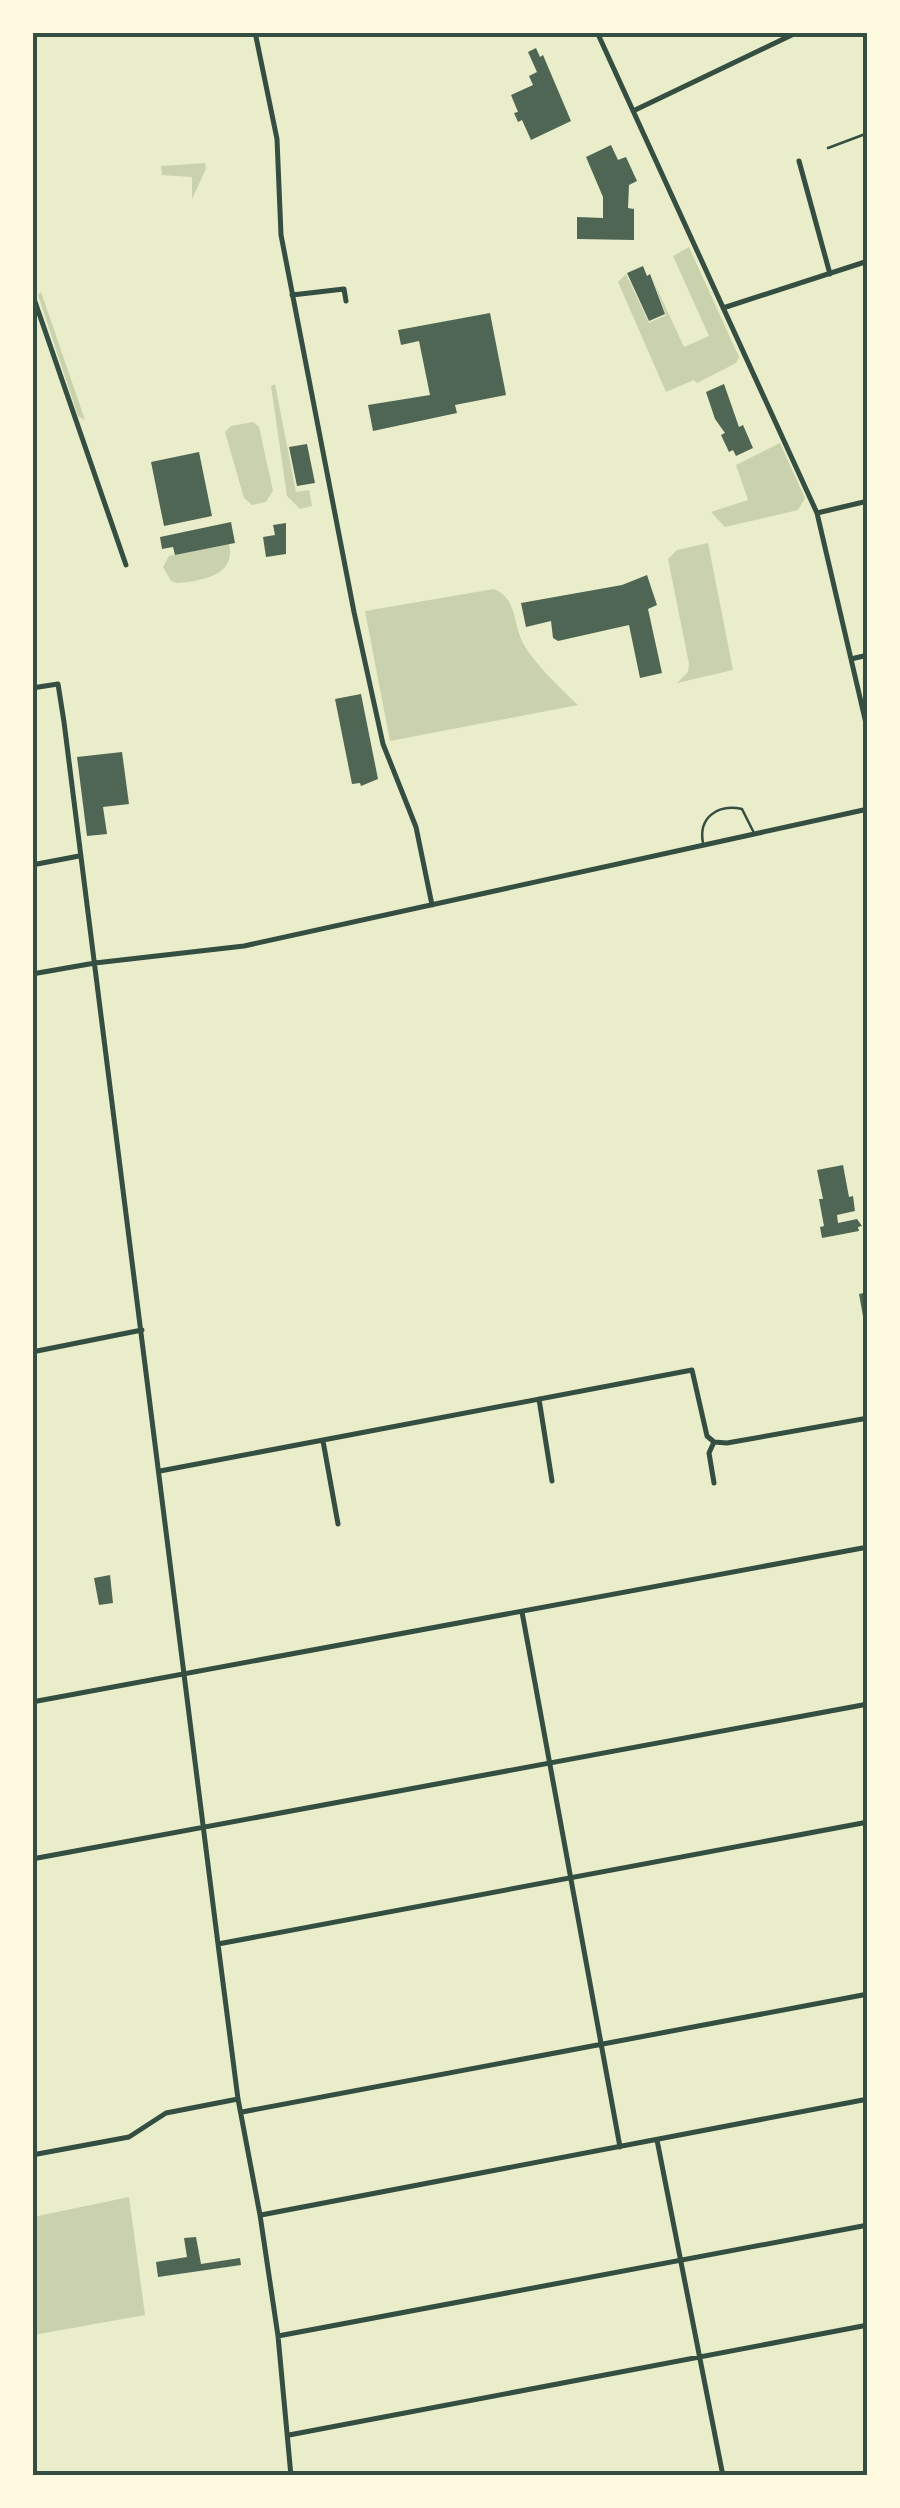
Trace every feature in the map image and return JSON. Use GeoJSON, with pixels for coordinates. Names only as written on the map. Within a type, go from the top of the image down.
{"type":"FeatureCollection","features":[{"type":"Feature","properties":{"kind":"street"},"geometry":{"type":"LineString","coordinates":[[255,32],[277,139],[281,235],[370,687],[388,759],[416,827],[432,905]]}},
{"type":"Feature","properties":{"kind":"street"},"geometry":{"type":"LineString","coordinates":[[597,32],[817,512],[868,732]]}},
{"type":"Feature","properties":{"kind":"street"},"geometry":{"type":"LineString","coordinates":[[633,111],[798,32]]}},
{"type":"Feature","properties":{"kind":"street"},"geometry":{"type":"LineString","coordinates":[[798,161],[830,274]]}},
{"type":"Feature","properties":{"kind":"street"},"geometry":{"type":"LineString","coordinates":[[722,308],[868,260]]}},
{"type":"Feature","properties":{"kind":"street"},"geometry":{"type":"LineString","coordinates":[[292,295],[344,289],[346,301]]}},
{"type":"Feature","properties":{"kind":"street"},"geometry":{"type":"LineString","coordinates":[[32,294],[126,565]]}},
{"type":"Feature","properties":{"kind":"street"},"geometry":{"type":"LineString","coordinates":[[817,512],[868,501]]}},
{"type":"Feature","properties":{"kind":"street"},"geometry":{"type":"LineString","coordinates":[[852,659],[868,656]]}},
{"type":"Feature","properties":{"kind":"street"},"geometry":{"type":"LineString","coordinates":[[32,688],[58,684],[238,2099],[278,2336],[291,2476]]}},
{"type":"Feature","properties":{"kind":"street"},"geometry":{"type":"LineString","coordinates":[[32,974],[96,962],[244,946],[868,809]]}},
{"type":"Feature","properties":{"kind":"street"},"geometry":{"type":"LineString","coordinates":[[32,864],[79,856]]}},
{"type":"Feature","properties":{"kind":"street"},"geometry":{"type":"LineString","coordinates":[[32,1352],[142,1330]]}},
{"type":"Feature","properties":{"kind":"street"},"geometry":{"type":"LineString","coordinates":[[160,1471],[692,1370],[707,1436],[714,1442],[868,1418]]}},
{"type":"Feature","properties":{"kind":"street"},"geometry":{"type":"LineString","coordinates":[[539,1399],[552,1481]]}},
{"type":"Feature","properties":{"kind":"street"},"geometry":{"type":"LineString","coordinates":[[323,1441],[338,1524]]}},
{"type":"Feature","properties":{"kind":"street"},"geometry":{"type":"LineString","coordinates":[[714,1442],[709,1453],[714,1484]]}},
{"type":"Feature","properties":{"kind":"street"},"geometry":{"type":"LineString","coordinates":[[32,1702],[868,1547]]}},
{"type":"Feature","properties":{"kind":"street"},"geometry":{"type":"LineString","coordinates":[[522,1612],[620,2147]]}},
{"type":"Feature","properties":{"kind":"street"},"geometry":{"type":"LineString","coordinates":[[32,1858],[868,1704]]}},
{"type":"Feature","properties":{"kind":"street"},"geometry":{"type":"LineString","coordinates":[[218,1944],[868,1822]]}},
{"type":"Feature","properties":{"kind":"street"},"geometry":{"type":"LineString","coordinates":[[240,2112],[868,1994]]}},
{"type":"Feature","properties":{"kind":"street"},"geometry":{"type":"LineString","coordinates":[[32,2154],[129,2137],[166,2113],[238,2099]]}},
{"type":"Feature","properties":{"kind":"street"},"geometry":{"type":"LineString","coordinates":[[260,2215],[868,2100]]}},
{"type":"Feature","properties":{"kind":"street"},"geometry":{"type":"LineString","coordinates":[[656,2140],[723,2476]]}},
{"type":"Feature","properties":{"kind":"street"},"geometry":{"type":"LineString","coordinates":[[278,2336],[868,2224]]}},
{"type":"Feature","properties":{"kind":"street"},"geometry":{"type":"LineString","coordinates":[[288,2435],[868,2325]]}},
{"type":"Feature","properties":{"kind":"lane"},"geometry":{"type":"LineString","coordinates":[[703,845],[701,835],[708,815],[733,807],[742,809],[754,834]]}},
{"type":"Feature","properties":{"kind":"path"},"geometry":{"type":"LineString","coordinates":[[828,148],[868,133]]}},
{"type":"Feature","properties":{"kind":"green space"},"geometry":{"type":"Polygon","coordinates":[[[205,163],[192,199],[192,177],[162,175],[161,166],[205,163]]]}},
{"type":"Feature","properties":{"kind":"green space"},"geometry":{"type":"Polygon","coordinates":[[[689,247],[739,357],[736,363],[697,383],[694,380],[666,392],[618,282],[626,274],[649,323],[666,315],[653,280],[684,347],[709,336],[673,256],[689,247]]]}},
{"type":"Feature","properties":{"kind":"green space"},"geometry":{"type":"Polygon","coordinates":[[[41,292],[85,420],[78,416],[38,295],[41,292]]]}},
{"type":"Feature","properties":{"kind":"green space"},"geometry":{"type":"Polygon","coordinates":[[[275,384],[296,492],[309,490],[312,506],[300,509],[287,496],[271,386],[275,384]]]}},
{"type":"Feature","properties":{"kind":"green space"},"geometry":{"type":"Polygon","coordinates":[[[253,422],[259,427],[273,491],[266,502],[252,505],[244,498],[225,432],[231,426],[253,422]]]}},
{"type":"Feature","properties":{"kind":"green space"},"geometry":{"type":"Polygon","coordinates":[[[780,443],[805,498],[798,510],[725,527],[711,512],[748,500],[736,465],[780,443]]]}},
{"type":"Feature","properties":{"kind":"green space"},"geometry":{"type":"Polygon","coordinates":[[[708,543],[733,670],[677,683],[688,672],[689,664],[668,559],[677,550],[708,543]]]}},
{"type":"Feature","properties":{"kind":"green space"},"geometry":{"type":"Polygon","coordinates":[[[229,544],[227,563],[215,575],[177,583],[171,581],[163,567],[169,556],[229,544]]]}},
{"type":"Feature","properties":{"kind":"green space"},"geometry":{"type":"Polygon","coordinates":[[[494,589],[510,603],[529,653],[578,705],[390,741],[365,611],[494,589]]]}},
{"type":"Feature","properties":{"kind":"green space"},"geometry":{"type":"Polygon","coordinates":[[[129,2197],[145,2315],[33,2335],[33,2217],[129,2197]]]}},
{"type":"Feature","properties":{"kind":"building"},"geometry":{"type":"Polygon","coordinates":[[[536,48],[540,57],[543,55],[571,121],[531,140],[522,120],[518,122],[514,113],[518,112],[511,95],[533,85],[529,76],[537,72],[528,52],[536,48]]]}},
{"type":"Feature","properties":{"kind":"building"},"geometry":{"type":"Polygon","coordinates":[[[611,145],[618,160],[626,157],[637,181],[629,185],[628,208],[634,209],[634,240],[577,239],[577,217],[603,218],[603,197],[586,157],[611,145]]]}},
{"type":"Feature","properties":{"kind":"building"},"geometry":{"type":"Polygon","coordinates":[[[643,266],[647,276],[650,274],[665,314],[649,321],[627,273],[643,266]]]}},
{"type":"Feature","properties":{"kind":"building"},"geometry":{"type":"Polygon","coordinates":[[[490,313],[506,395],[455,405],[457,413],[373,431],[368,405],[430,395],[419,341],[401,345],[398,330],[490,313]]]}},
{"type":"Feature","properties":{"kind":"building"},"geometry":{"type":"Polygon","coordinates":[[[724,384],[739,427],[743,425],[753,448],[736,456],[733,450],[729,452],[721,435],[725,433],[715,419],[706,392],[724,384]]]}},
{"type":"Feature","properties":{"kind":"building"},"geometry":{"type":"Polygon","coordinates":[[[307,444],[315,483],[297,486],[289,447],[307,444]]]}},
{"type":"Feature","properties":{"kind":"building"},"geometry":{"type":"Polygon","coordinates":[[[199,452],[212,516],[164,526],[151,462],[199,452]]]}},
{"type":"Feature","properties":{"kind":"building"},"geometry":{"type":"Polygon","coordinates":[[[231,522],[235,543],[175,555],[173,547],[162,549],[160,537],[231,522]]]}},
{"type":"Feature","properties":{"kind":"building"},"geometry":{"type":"Polygon","coordinates":[[[286,523],[286,554],[266,557],[263,537],[275,535],[273,525],[286,523]]]}},
{"type":"Feature","properties":{"kind":"building"},"geometry":{"type":"Polygon","coordinates":[[[647,575],[657,605],[648,609],[662,673],[640,678],[629,625],[558,641],[553,638],[551,621],[526,627],[521,603],[622,585],[647,575]]]}},
{"type":"Feature","properties":{"kind":"building"},"geometry":{"type":"Polygon","coordinates":[[[361,694],[378,779],[361,786],[352,784],[335,699],[361,694]]]}},
{"type":"Feature","properties":{"kind":"building"},"geometry":{"type":"Polygon","coordinates":[[[122,752],[129,804],[103,807],[107,834],[87,836],[77,757],[122,752]]]}},
{"type":"Feature","properties":{"kind":"building"},"geometry":{"type":"Polygon","coordinates":[[[843,1165],[855,1211],[837,1215],[838,1223],[857,1219],[862,1226],[859,1231],[822,1238],[819,1199],[823,1199],[817,1170],[843,1165]]]}},
{"type":"Feature","properties":{"kind":"building"},"geometry":{"type":"Polygon","coordinates":[[[868,1292],[868,1333],[866,1333],[859,1294],[868,1292]]]}},
{"type":"Feature","properties":{"kind":"building"},"geometry":{"type":"Polygon","coordinates":[[[110,1575],[113,1603],[99,1605],[94,1578],[110,1575]]]}},
{"type":"Feature","properties":{"kind":"building"},"geometry":{"type":"Polygon","coordinates":[[[196,2237],[201,2264],[240,2258],[241,2265],[158,2277],[156,2262],[187,2257],[184,2238],[196,2237]]]}}]}
